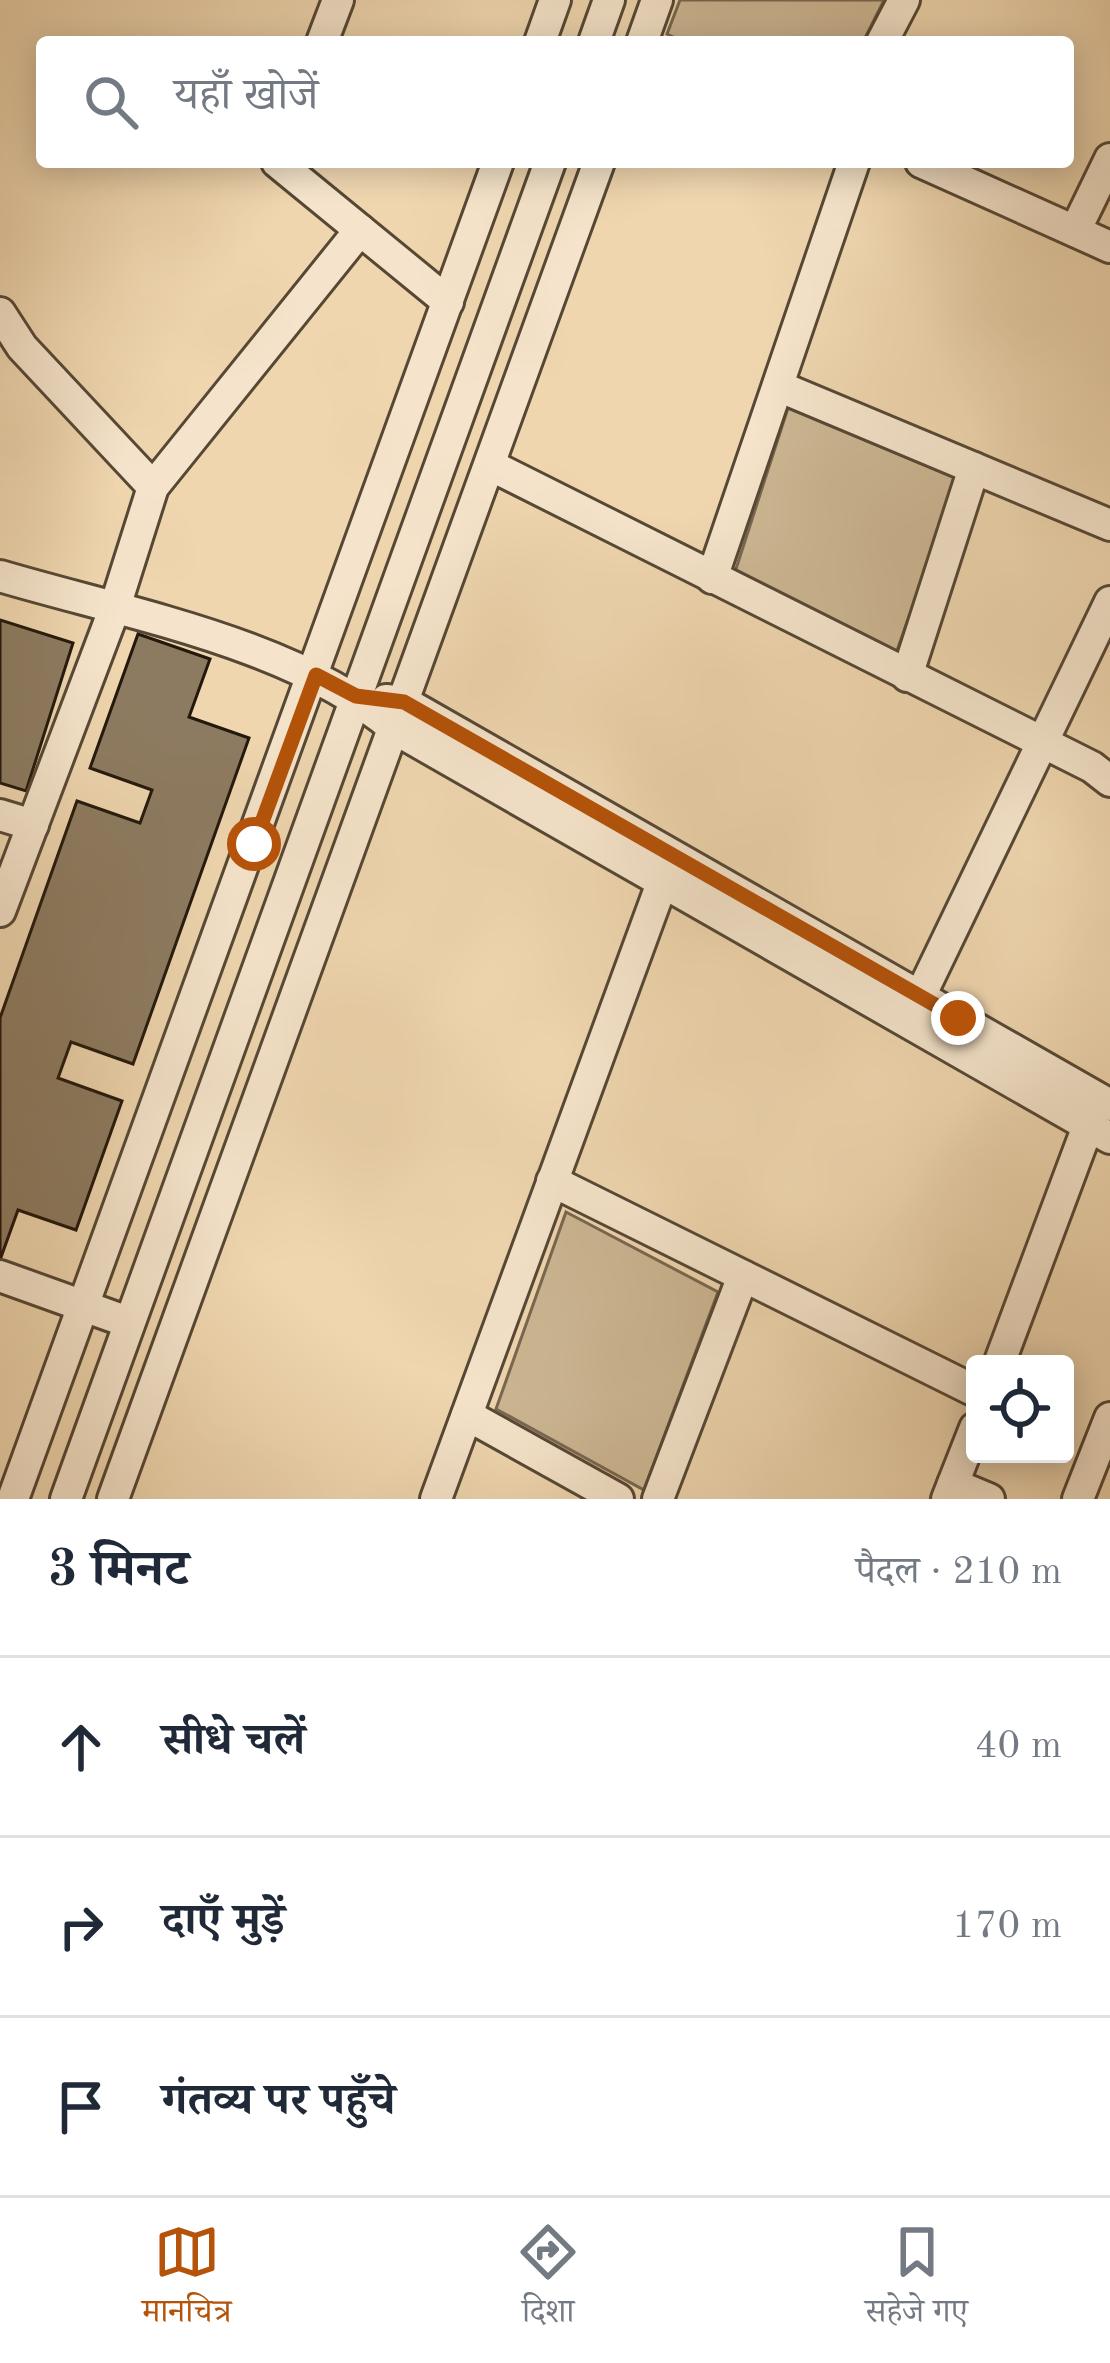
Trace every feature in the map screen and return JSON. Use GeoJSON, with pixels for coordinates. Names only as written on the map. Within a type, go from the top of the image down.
{"type":"FeatureCollection","features":[{"type":"Feature","properties":{"kind":"street"},"geometry":{"type":"LineString","coordinates":[[324,36],[338,0]]}},
{"type":"Feature","properties":{"kind":"street"},"geometry":{"type":"LineString","coordinates":[[542,36],[555,0]]}},
{"type":"Feature","properties":{"kind":"street"},"geometry":{"type":"LineString","coordinates":[[596,36],[609,0]]}},
{"type":"Feature","properties":{"kind":"street"},"geometry":{"type":"LineString","coordinates":[[646,36],[657,0]]}},
{"type":"Feature","properties":{"kind":"street"},"geometry":{"type":"LineString","coordinates":[[885,36],[904,0]]}},
{"type":"Feature","properties":{"kind":"street"},"geometry":{"type":"LineString","coordinates":[[1075,231],[1110,159]]}},
{"type":"Feature","properties":{"kind":"street"},"geometry":{"type":"LineString","coordinates":[[284,168],[448,302]]}},
{"type":"Feature","properties":{"kind":"street"},"geometry":{"type":"LineString","coordinates":[[13,1499],[316,675],[496,168]]}},
{"type":"Feature","properties":{"kind":"street"},"geometry":{"type":"LineString","coordinates":[[66,1499],[548,168]]}},
{"type":"Feature","properties":{"kind":"street"},"geometry":{"type":"LineString","coordinates":[[113,1499],[597,168]]}},
{"type":"Feature","properties":{"kind":"street"},"geometry":{"type":"LineString","coordinates":[[712,578],[852,168]]}},
{"type":"Feature","properties":{"kind":"street"},"geometry":{"type":"LineString","coordinates":[[934,168],[1110,247]]}},
{"type":"Feature","properties":{"kind":"street"},"geometry":{"type":"LineString","coordinates":[[0,911],[114,610],[153,487],[360,230]]}},
{"type":"Feature","properties":{"kind":"street"},"geometry":{"type":"LineString","coordinates":[[0,313],[22,347],[153,487]]}},
{"type":"Feature","properties":{"kind":"street"},"geometry":{"type":"LineString","coordinates":[[778,386],[1110,526]]}},
{"type":"Feature","properties":{"kind":"street"},"geometry":{"type":"LineString","coordinates":[[490,465],[1092,767],[1110,781]]}},
{"type":"Feature","properties":{"kind":"street"},"geometry":{"type":"LineString","coordinates":[[907,676],[974,468]]}},
{"type":"Feature","properties":{"kind":"street"},"geometry":{"type":"LineString","coordinates":[[0,576],[316,675],[399,716],[1103,1123],[1003,1355]]}},
{"type":"Feature","properties":{"kind":"street"},"geometry":{"type":"LineString","coordinates":[[914,1010],[1110,602]]}},
{"type":"Feature","properties":{"kind":"street"},"geometry":{"type":"LineString","coordinates":[[399,716],[662,883],[914,1010]]}},
{"type":"Feature","properties":{"kind":"street"},"geometry":{"type":"LineString","coordinates":[[0,815],[33,825]]}},
{"type":"Feature","properties":{"kind":"street"},"geometry":{"type":"LineString","coordinates":[[436,1499],[662,883]]}},
{"type":"Feature","properties":{"kind":"street"},"geometry":{"type":"LineString","coordinates":[[552,1181],[966,1387]]}},
{"type":"Feature","properties":{"kind":"street"},"geometry":{"type":"LineString","coordinates":[[0,1276],[128,1322]]}},
{"type":"Feature","properties":{"kind":"street"},"geometry":{"type":"LineString","coordinates":[[658,1499],[743,1276]]}},
{"type":"Feature","properties":{"kind":"street"},"geometry":{"type":"LineString","coordinates":[[466,1415],[618,1499]]}},
{"type":"Feature","properties":{"kind":"street"},"geometry":{"type":"LineString","coordinates":[[1078,1499],[1110,1418]]}},
{"type":"Feature","properties":{"kind":"street"},"geometry":{"type":"LineString","coordinates":[[966,1451],[950,1491],[989,1499]]}},
{"type":"Feature","properties":{"kind":"shaded area"},"geometry":{"type":"Polygon","coordinates":[[[680,0],[884,0],[866,36],[667,34],[680,0]]]}},
{"type":"Feature","properties":{"kind":"shaded area"},"geometry":{"type":"Polygon","coordinates":[[[788,408],[958,479],[894,659],[734,575],[788,408]]]}},
{"type":"Feature","properties":{"kind":"shaded area"},"geometry":{"type":"Polygon","coordinates":[[[566,1212],[718,1292],[644,1490],[496,1409],[566,1212]]]}},
{"type":"Feature","properties":{"kind":"building"},"geometry":{"type":"Polygon","coordinates":[[[0,620],[73,643],[26,791],[0,783],[0,620]]]}},
{"type":"Feature","properties":{"kind":"building"},"geometry":{"type":"Polygon","coordinates":[[[138,634],[210,659],[189,717],[249,738],[133,1064],[71,1042],[58,1078],[122,1101],[76,1230],[18,1210],[0,1260],[0,1018],[77,801],[140,823],[152,790],[90,768],[138,634]]]}},
{"type":"Feature","properties":{"kind":"route"},"geometry":{"type":"LineString","coordinates":[[254,844],[316,675],[356,696],[404,702],[958,1018]]}}]}
